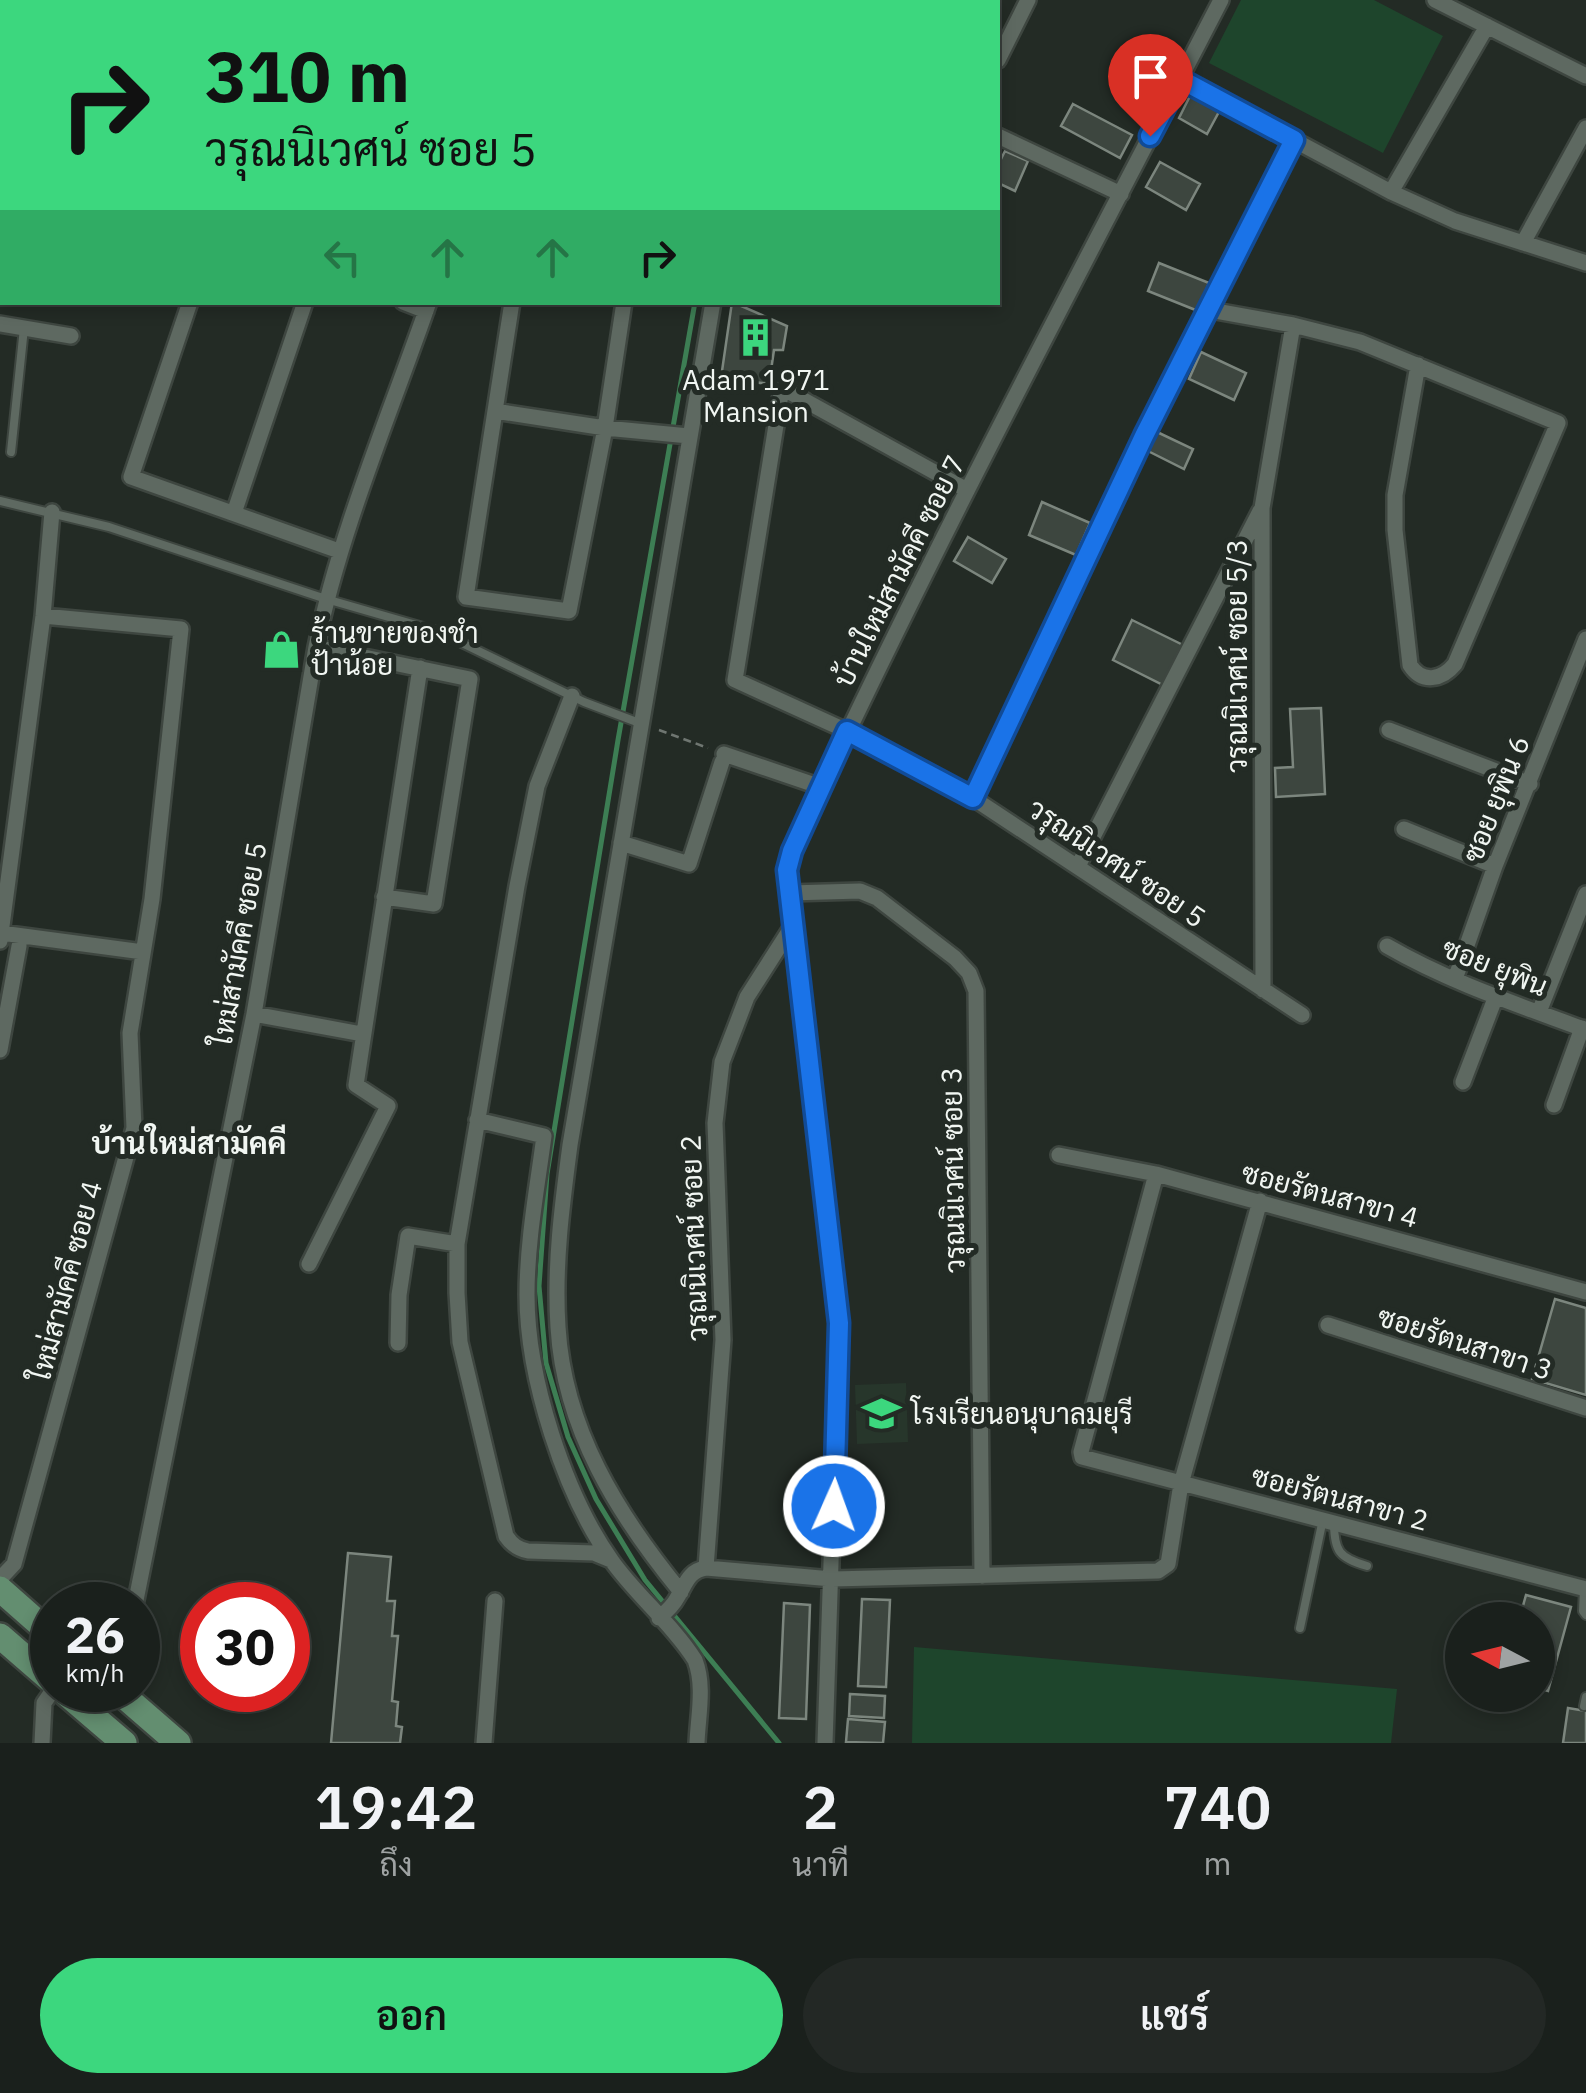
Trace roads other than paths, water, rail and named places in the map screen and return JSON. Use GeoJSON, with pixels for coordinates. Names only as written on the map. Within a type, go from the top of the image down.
{"type":"FeatureCollection","features":[{"type":"Feature","properties":{"kind":"main road"},"geometry":{"type":"LineString","coordinates":[[0,1589],[30,1615]]}},
{"type":"Feature","properties":{"kind":"main road"},"geometry":{"type":"LineString","coordinates":[[0,1636],[30,1663]]}},
{"type":"Feature","properties":{"kind":"main road"},"geometry":{"type":"LineString","coordinates":[[88,1712],[124,1743]]}},
{"type":"Feature","properties":{"kind":"main road"},"geometry":{"type":"LineString","coordinates":[[142,1712],[178,1743]]}},
{"type":"Feature","properties":{"kind":"street"},"geometry":{"type":"LineString","coordinates":[[1000,56],[1028,0]]}},
{"type":"Feature","properties":{"kind":"street","name":"บ้านใหม่สามัคคี ซอย 7"},"geometry":{"type":"LineString","coordinates":[[825,1743],[839,1323],[787,870],[847,731],[967,490],[1221,0]]}},
{"type":"Feature","properties":{"kind":"street"},"geometry":{"type":"LineString","coordinates":[[1435,0],[1586,76]]}},
{"type":"Feature","properties":{"kind":"street"},"geometry":{"type":"LineString","coordinates":[[1391,192],[1487,26]]}},
{"type":"Feature","properties":{"kind":"street"},"geometry":{"type":"LineString","coordinates":[[1180,79],[1391,192],[1454,220],[1586,263]]}},
{"type":"Feature","properties":{"kind":"street"},"geometry":{"type":"LineString","coordinates":[[1523,244],[1586,128]]}},
{"type":"Feature","properties":{"kind":"street"},"geometry":{"type":"LineString","coordinates":[[1000,137],[1120,194]]}},
{"type":"Feature","properties":{"kind":"street"},"geometry":{"type":"LineString","coordinates":[[973,798],[1128,469],[1294,140]]}},
{"type":"Feature","properties":{"kind":"street"},"geometry":{"type":"LineString","coordinates":[[189,305],[131,477],[339,551]]}},
{"type":"Feature","properties":{"kind":"street"},"geometry":{"type":"LineString","coordinates":[[234,513],[304,305]]}},
{"type":"Feature","properties":{"kind":"street"},"geometry":{"type":"LineString","coordinates":[[512,305],[466,597],[569,611],[605,428],[624,305]]}},
{"type":"Feature","properties":{"kind":"street"},"geometry":{"type":"LineString","coordinates":[[696,1743],[700,1672],[634,1532],[600,1474],[571,1400],[562,1367],[556,1284],[570,1145],[622,843],[637,722],[712,305]]}},
{"type":"Feature","properties":{"kind":"street","name":"ใหม่สามัคคี ซอย 5"},"geometry":{"type":"LineString","coordinates":[[140,1582],[254,1014],[326,599],[339,551],[427,306]]}},
{"type":"Feature","properties":{"kind":"street"},"geometry":{"type":"LineString","coordinates":[[1210,310],[1360,342],[1418,365],[1558,423],[1455,664],[1442,676],[1420,676],[1410,665],[1395,512],[1418,365]]}},
{"type":"Feature","properties":{"kind":"street"},"geometry":{"type":"LineString","coordinates":[[0,324],[70,336]]}},
{"type":"Feature","properties":{"kind":"street","name":"วรุณนิเวศน์ ซอย 5/3"},"geometry":{"type":"LineString","coordinates":[[1263,990],[1262,508],[1293,325]]}},
{"type":"Feature","properties":{"kind":"street","name":"วรุณนิเวศน์ ซอย 5"},"geometry":{"type":"LineString","coordinates":[[967,490],[782,388],[736,680],[847,731],[973,798],[1302,1015]]}},
{"type":"Feature","properties":{"kind":"street"},"geometry":{"type":"LineString","coordinates":[[495,411],[690,436]]}},
{"type":"Feature","properties":{"kind":"street"},"geometry":{"type":"LineString","coordinates":[[1078,866],[1262,508]]}},
{"type":"Feature","properties":{"kind":"street"},"geometry":{"type":"LineString","coordinates":[[0,941],[43,616],[52,512]]}},
{"type":"Feature","properties":{"kind":"street","name":"ใหม่สามัคคี ซอย 4"},"geometry":{"type":"LineString","coordinates":[[0,1579],[14,1564],[134,1128],[130,1033],[152,899],[180,629],[43,616]]}},
{"type":"Feature","properties":{"kind":"street","name":"ซอย ยุพิน 6"},"geometry":{"type":"LineString","coordinates":[[1455,979],[1495,866],[1586,639]]}},
{"type":"Feature","properties":{"kind":"street"},"geometry":{"type":"LineString","coordinates":[[316,647],[470,679],[434,904],[384,898]]}},
{"type":"Feature","properties":{"kind":"street"},"geometry":{"type":"LineString","coordinates":[[309,1264],[388,1106],[356,1085],[420,668]]}},
{"type":"Feature","properties":{"kind":"street"},"geometry":{"type":"LineString","coordinates":[[572,696],[537,786],[517,886],[457,1244],[460,1342],[510,1542],[520,1550],[594,1553],[611,1560],[670,1607]]}},
{"type":"Feature","properties":{"kind":"street"},"geometry":{"type":"LineString","coordinates":[[1388,730],[1530,784]]}},
{"type":"Feature","properties":{"kind":"street"},"geometry":{"type":"LineString","coordinates":[[622,843],[689,864],[723,758],[821,788]]}},
{"type":"Feature","properties":{"kind":"street"},"geometry":{"type":"LineString","coordinates":[[1404,829],[1495,866]]}},
{"type":"Feature","properties":{"kind":"street","name":"วรุณนิเวศน์ ซอย 3"},"geometry":{"type":"LineString","coordinates":[[790,893],[860,892],[877,898],[955,958],[969,973],[976,991],[982,1576]]}},
{"type":"Feature","properties":{"kind":"street"},"geometry":{"type":"LineString","coordinates":[[1539,1012],[1586,894]]}},
{"type":"Feature","properties":{"kind":"street","name":"วรุณนิเวศน์ ซอย 2"},"geometry":{"type":"LineString","coordinates":[[706,1568],[724,1340],[715,1123],[722,1062],[747,997],[792,924]]}},
{"type":"Feature","properties":{"kind":"street"},"geometry":{"type":"LineString","coordinates":[[1,933],[143,952]]}},
{"type":"Feature","properties":{"kind":"street"},"geometry":{"type":"LineString","coordinates":[[0,1050],[19,946]]}},
{"type":"Feature","properties":{"kind":"street","name":"ซอย ยุพิน"},"geometry":{"type":"LineString","coordinates":[[1386,946],[1455,979],[1584,1029]]}},
{"type":"Feature","properties":{"kind":"street"},"geometry":{"type":"LineString","coordinates":[[1462,1082],[1496,996]]}},
{"type":"Feature","properties":{"kind":"street"},"geometry":{"type":"LineString","coordinates":[[254,1014],[362,1034]]}},
{"type":"Feature","properties":{"kind":"street"},"geometry":{"type":"LineString","coordinates":[[1554,1105],[1584,1029]]}},
{"type":"Feature","properties":{"kind":"street"},"geometry":{"type":"LineString","coordinates":[[477,1120],[544,1136],[528,1257],[531,1342],[558,1453],[611,1560]]}},
{"type":"Feature","properties":{"kind":"street","name":"ซอยรัตนสาขา 4"},"geometry":{"type":"LineString","coordinates":[[1059,1155],[1156,1174],[1260,1201],[1586,1292]]}},
{"type":"Feature","properties":{"kind":"street","name":"ซอยรัตนสาขา 2"},"geometry":{"type":"LineString","coordinates":[[1156,1174],[1082,1456],[1585,1589]]}},
{"type":"Feature","properties":{"kind":"street"},"geometry":{"type":"LineString","coordinates":[[670,1607],[691,1573],[706,1568],[832,1579],[1158,1571],[1168,1564],[1180,1484],[1260,1201]]}},
{"type":"Feature","properties":{"kind":"street"},"geometry":{"type":"LineString","coordinates":[[398,1343],[399,1295],[408,1236],[457,1244]]}},
{"type":"Feature","properties":{"kind":"street","name":"ซอยรัตนสาขา 3"},"geometry":{"type":"LineString","coordinates":[[1328,1326],[1586,1408]]}},
{"type":"Feature","properties":{"kind":"street"},"geometry":{"type":"LineString","coordinates":[[484,1743],[495,1601]]}},
{"type":"Feature","properties":{"kind":"street"},"geometry":{"type":"LineString","coordinates":[[42,1743],[44,1712]]}},
{"type":"Feature","properties":{"kind":"lane"},"geometry":{"type":"LineString","coordinates":[[11,452],[24,328]]}},
{"type":"Feature","properties":{"kind":"lane"},"geometry":{"type":"LineString","coordinates":[[0,501],[110,527],[436,632],[637,722]]}},
{"type":"Feature","properties":{"kind":"lane"},"geometry":{"type":"LineString","coordinates":[[1329,1520],[1338,1551],[1346,1560],[1366,1566]]}},
{"type":"Feature","properties":{"kind":"lane"},"geometry":{"type":"LineString","coordinates":[[1300,1628],[1329,1520]]}},
{"type":"Feature","properties":{"kind":"lane"},"geometry":{"type":"LineString","coordinates":[[1585,1589],[1586,1616]]}},
{"type":"Feature","properties":{"kind":"waterway"},"geometry":{"type":"LineString","coordinates":[[694,305],[547,1174],[539,1286],[546,1363],[568,1437],[596,1499],[645,1580],[779,1743]]}},
{"type":"Feature","properties":{"kind":"place","name":"Adam 1971 Mansion"},"geometry":{"type":"Point","coordinates":[756,338]}},
{"type":"Feature","properties":{"kind":"place","name":"ร้านขายของชำ ป้าน้อย"},"geometry":{"type":"Point","coordinates":[281,649]}},
{"type":"Feature","properties":{"kind":"place","name":"โรงเรียนอนุบาลมยุรี"},"geometry":{"type":"Point","coordinates":[881,1414]}},
{"type":"Feature","properties":{"kind":"district","name":"บ้านใหม่สามัคคี"},"geometry":{"type":"Point","coordinates":[189,1144]}}]}
